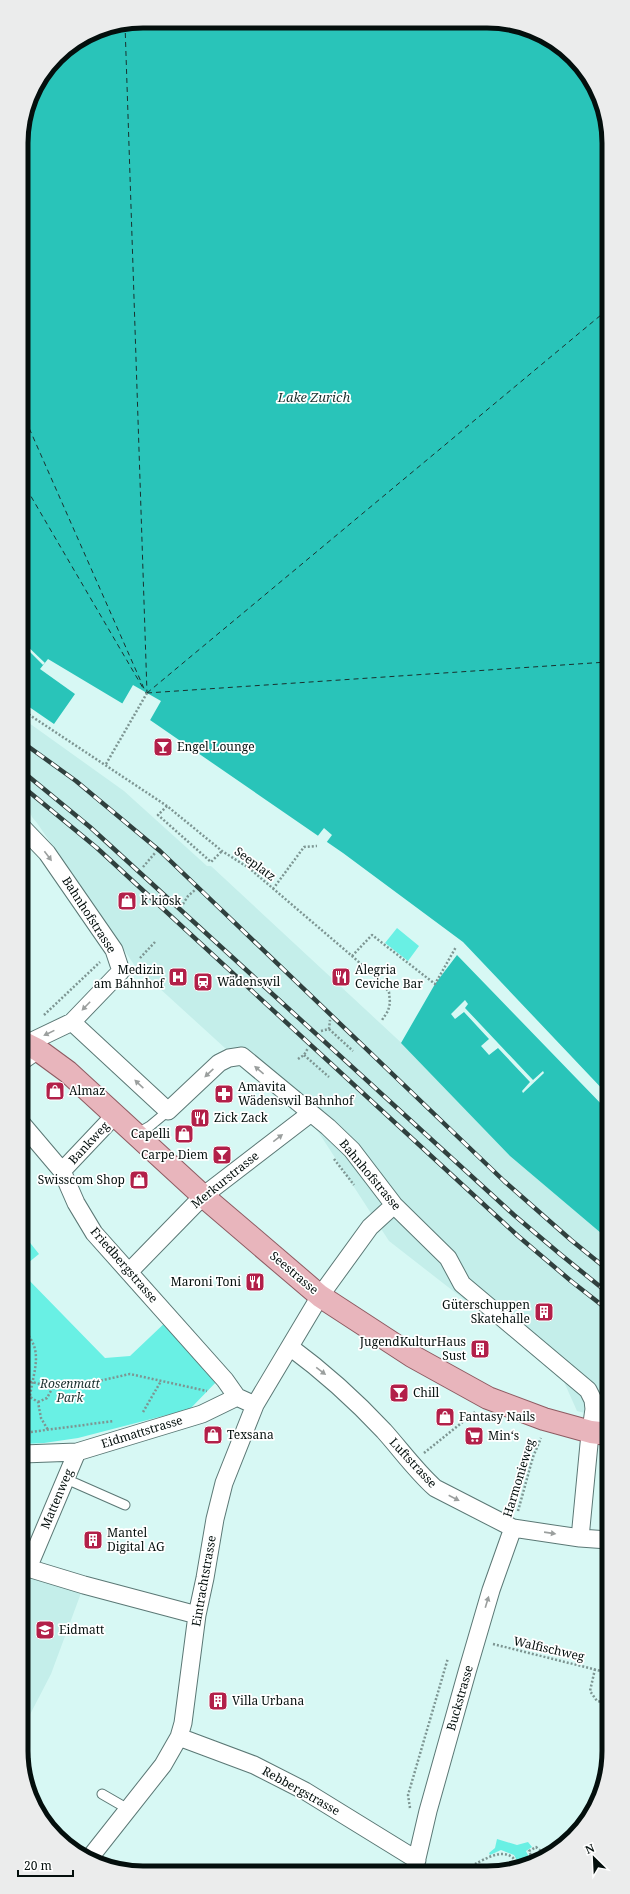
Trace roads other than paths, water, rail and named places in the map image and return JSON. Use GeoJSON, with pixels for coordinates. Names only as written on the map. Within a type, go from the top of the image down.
{"type":"FeatureCollection","features":[{"type":"Feature","properties":{"kind":"main road","name":"Seestrasse"},"geometry":{"type":"LineString","coordinates":[[28,1050],[68,1072],[203,1196],[320,1296],[412,1356],[482,1395],[544,1419],[600,1433]]}},
{"type":"Feature","properties":{"kind":"street","name":"Bahnhofstrasse"},"geometry":{"type":"LineString","coordinates":[[28,833],[47,853],[114,950],[121,971],[72,1022],[28,1048]]}},
{"type":"Feature","properties":{"kind":"street"},"geometry":{"type":"LineString","coordinates":[[72,1022],[168,1111]]}},
{"type":"Feature","properties":{"kind":"street","name":"Bahnhofstrasse"},"geometry":{"type":"LineString","coordinates":[[168,1111],[219,1063],[229,1058],[242,1056],[311,1113],[352,1150],[394,1206],[448,1258],[462,1284],[588,1390],[593,1400],[600,1433],[580,1538]]}},
{"type":"Feature","properties":{"kind":"street","name":"Merkurstrasse"},"geometry":{"type":"LineString","coordinates":[[129,1272],[203,1196],[311,1113]]}},
{"type":"Feature","properties":{"kind":"street","name":"Bankweg"},"geometry":{"type":"LineString","coordinates":[[62,1171],[115,1115]]}},
{"type":"Feature","properties":{"kind":"street","name":"Friedbergstrasse"},"geometry":{"type":"LineString","coordinates":[[28,1132],[62,1171],[76,1203],[94,1233],[225,1380],[237,1397]]}},
{"type":"Feature","properties":{"kind":"street","name":"Eintrachtstrasse"},"geometry":{"type":"LineString","coordinates":[[93,1854],[163,1765],[179,1737],[183,1723],[197,1615],[206,1578],[215,1519],[224,1483],[255,1405],[320,1296],[370,1227],[394,1206]]}},
{"type":"Feature","properties":{"kind":"street","name":"Luftstrasse"},"geometry":{"type":"LineString","coordinates":[[290,1347],[329,1377],[348,1394],[435,1488],[513,1528],[580,1538],[602,1540]]}},
{"type":"Feature","properties":{"kind":"street"},"geometry":{"type":"LineString","coordinates":[[237,1397],[255,1405]]}},
{"type":"Feature","properties":{"kind":"street","name":"Eidmattstrasse"},"geometry":{"type":"LineString","coordinates":[[28,1454],[77,1452],[202,1414],[237,1397]]}},
{"type":"Feature","properties":{"kind":"street","name":"Mattenweg"},"geometry":{"type":"LineString","coordinates":[[77,1452],[28,1568],[84,1585],[197,1615]]}},
{"type":"Feature","properties":{"kind":"street","name":"Buckstrasse"},"geometry":{"type":"LineString","coordinates":[[415,1865],[469,1665],[491,1590],[513,1528]]}},
{"type":"Feature","properties":{"kind":"street","name":"Rebbergstrasse"},"geometry":{"type":"LineString","coordinates":[[179,1737],[254,1765],[305,1791],[415,1865]]}},
{"type":"Feature","properties":{"kind":"lane"},"geometry":{"type":"LineString","coordinates":[[136,1134],[150,1126],[168,1111]]}},
{"type":"Feature","properties":{"kind":"lane"},"geometry":{"type":"LineString","coordinates":[[66,1479],[125,1506]]}},
{"type":"Feature","properties":{"kind":"lane"},"geometry":{"type":"LineString","coordinates":[[102,1794],[128,1809]]}},
{"type":"Feature","properties":{"kind":"water","name":"Lake Zurich"},"geometry":{"type":"Polygon","coordinates":[[[487,28],[510,30],[545,43],[568,62],[587,85],[600,120],[602,143],[602,1089],[463,942],[343,853],[150,720],[48,659],[40,669],[75,694],[54,724],[28,706],[28,135],[32,113],[43,85],[56,67],[67,56],[85,43],[113,32],[128,29],[487,28]]]}},
{"type":"Feature","properties":{"kind":"water"},"geometry":{"type":"Polygon","coordinates":[[[457,955],[602,1105],[602,1234],[510,1156],[401,1043],[435,984],[457,955]]]}},
{"type":"Feature","properties":{"kind":"railway"},"geometry":{"type":"LineString","coordinates":[[28,746],[76,781],[160,851],[504,1181],[602,1265]]}},
{"type":"Feature","properties":{"kind":"railway"},"geometry":{"type":"LineString","coordinates":[[28,776],[90,827],[514,1215],[602,1288]]}},
{"type":"Feature","properties":{"kind":"railway"},"geometry":{"type":"LineString","coordinates":[[28,791],[97,848],[518,1236],[602,1305]]}},
{"type":"Feature","properties":{"kind":"place","name":"Engel Lounge"},"geometry":{"type":"Point","coordinates":[163,747]}},
{"type":"Feature","properties":{"kind":"place","name":"k kiosk"},"geometry":{"type":"Point","coordinates":[127,901]}},
{"type":"Feature","properties":{"kind":"place","name":"Medizin am Bahnhof"},"geometry":{"type":"Point","coordinates":[178,977]}},
{"type":"Feature","properties":{"kind":"place","name":"Alegria Ceviche Bar"},"geometry":{"type":"Point","coordinates":[341,977]}},
{"type":"Feature","properties":{"kind":"place","name":"Wädenswil"},"geometry":{"type":"Point","coordinates":[203,982]}},
{"type":"Feature","properties":{"kind":"place","name":"Almaz"},"geometry":{"type":"Point","coordinates":[55,1091]}},
{"type":"Feature","properties":{"kind":"place","name":"Amavita Wädenswil Bahnhof"},"geometry":{"type":"Point","coordinates":[224,1094]}},
{"type":"Feature","properties":{"kind":"place","name":"Zick Zack"},"geometry":{"type":"Point","coordinates":[200,1118]}},
{"type":"Feature","properties":{"kind":"place","name":"Capelli"},"geometry":{"type":"Point","coordinates":[184,1134]}},
{"type":"Feature","properties":{"kind":"place","name":"Carpe Diem"},"geometry":{"type":"Point","coordinates":[222,1155]}},
{"type":"Feature","properties":{"kind":"place","name":"Swisscom Shop"},"geometry":{"type":"Point","coordinates":[139,1180]}},
{"type":"Feature","properties":{"kind":"place","name":"Maroni Toni"},"geometry":{"type":"Point","coordinates":[255,1282]}},
{"type":"Feature","properties":{"kind":"place","name":"Güterschuppen Skatehalle"},"geometry":{"type":"Point","coordinates":[544,1312]}},
{"type":"Feature","properties":{"kind":"place","name":"JugendKulturHaus Sust"},"geometry":{"type":"Point","coordinates":[480,1349]}},
{"type":"Feature","properties":{"kind":"place","name":"Chill"},"geometry":{"type":"Point","coordinates":[399,1393]}},
{"type":"Feature","properties":{"kind":"place","name":"Fantasy Nails"},"geometry":{"type":"Point","coordinates":[445,1417]}},
{"type":"Feature","properties":{"kind":"place","name":"Texsana"},"geometry":{"type":"Point","coordinates":[213,1435]}},
{"type":"Feature","properties":{"kind":"place","name":"Min‘s"},"geometry":{"type":"Point","coordinates":[474,1436]}},
{"type":"Feature","properties":{"kind":"place","name":"Mantel Digital AG"},"geometry":{"type":"Point","coordinates":[93,1540]}},
{"type":"Feature","properties":{"kind":"place","name":"Eidmatt"},"geometry":{"type":"Point","coordinates":[45,1630]}},
{"type":"Feature","properties":{"kind":"place","name":"Villa Urbana"},"geometry":{"type":"Point","coordinates":[218,1701]}},
{"type":"Feature","properties":{"kind":"park label","name":"Rosenmatt Park"},"geometry":{"type":"Point","coordinates":[70,1391]}}]}
